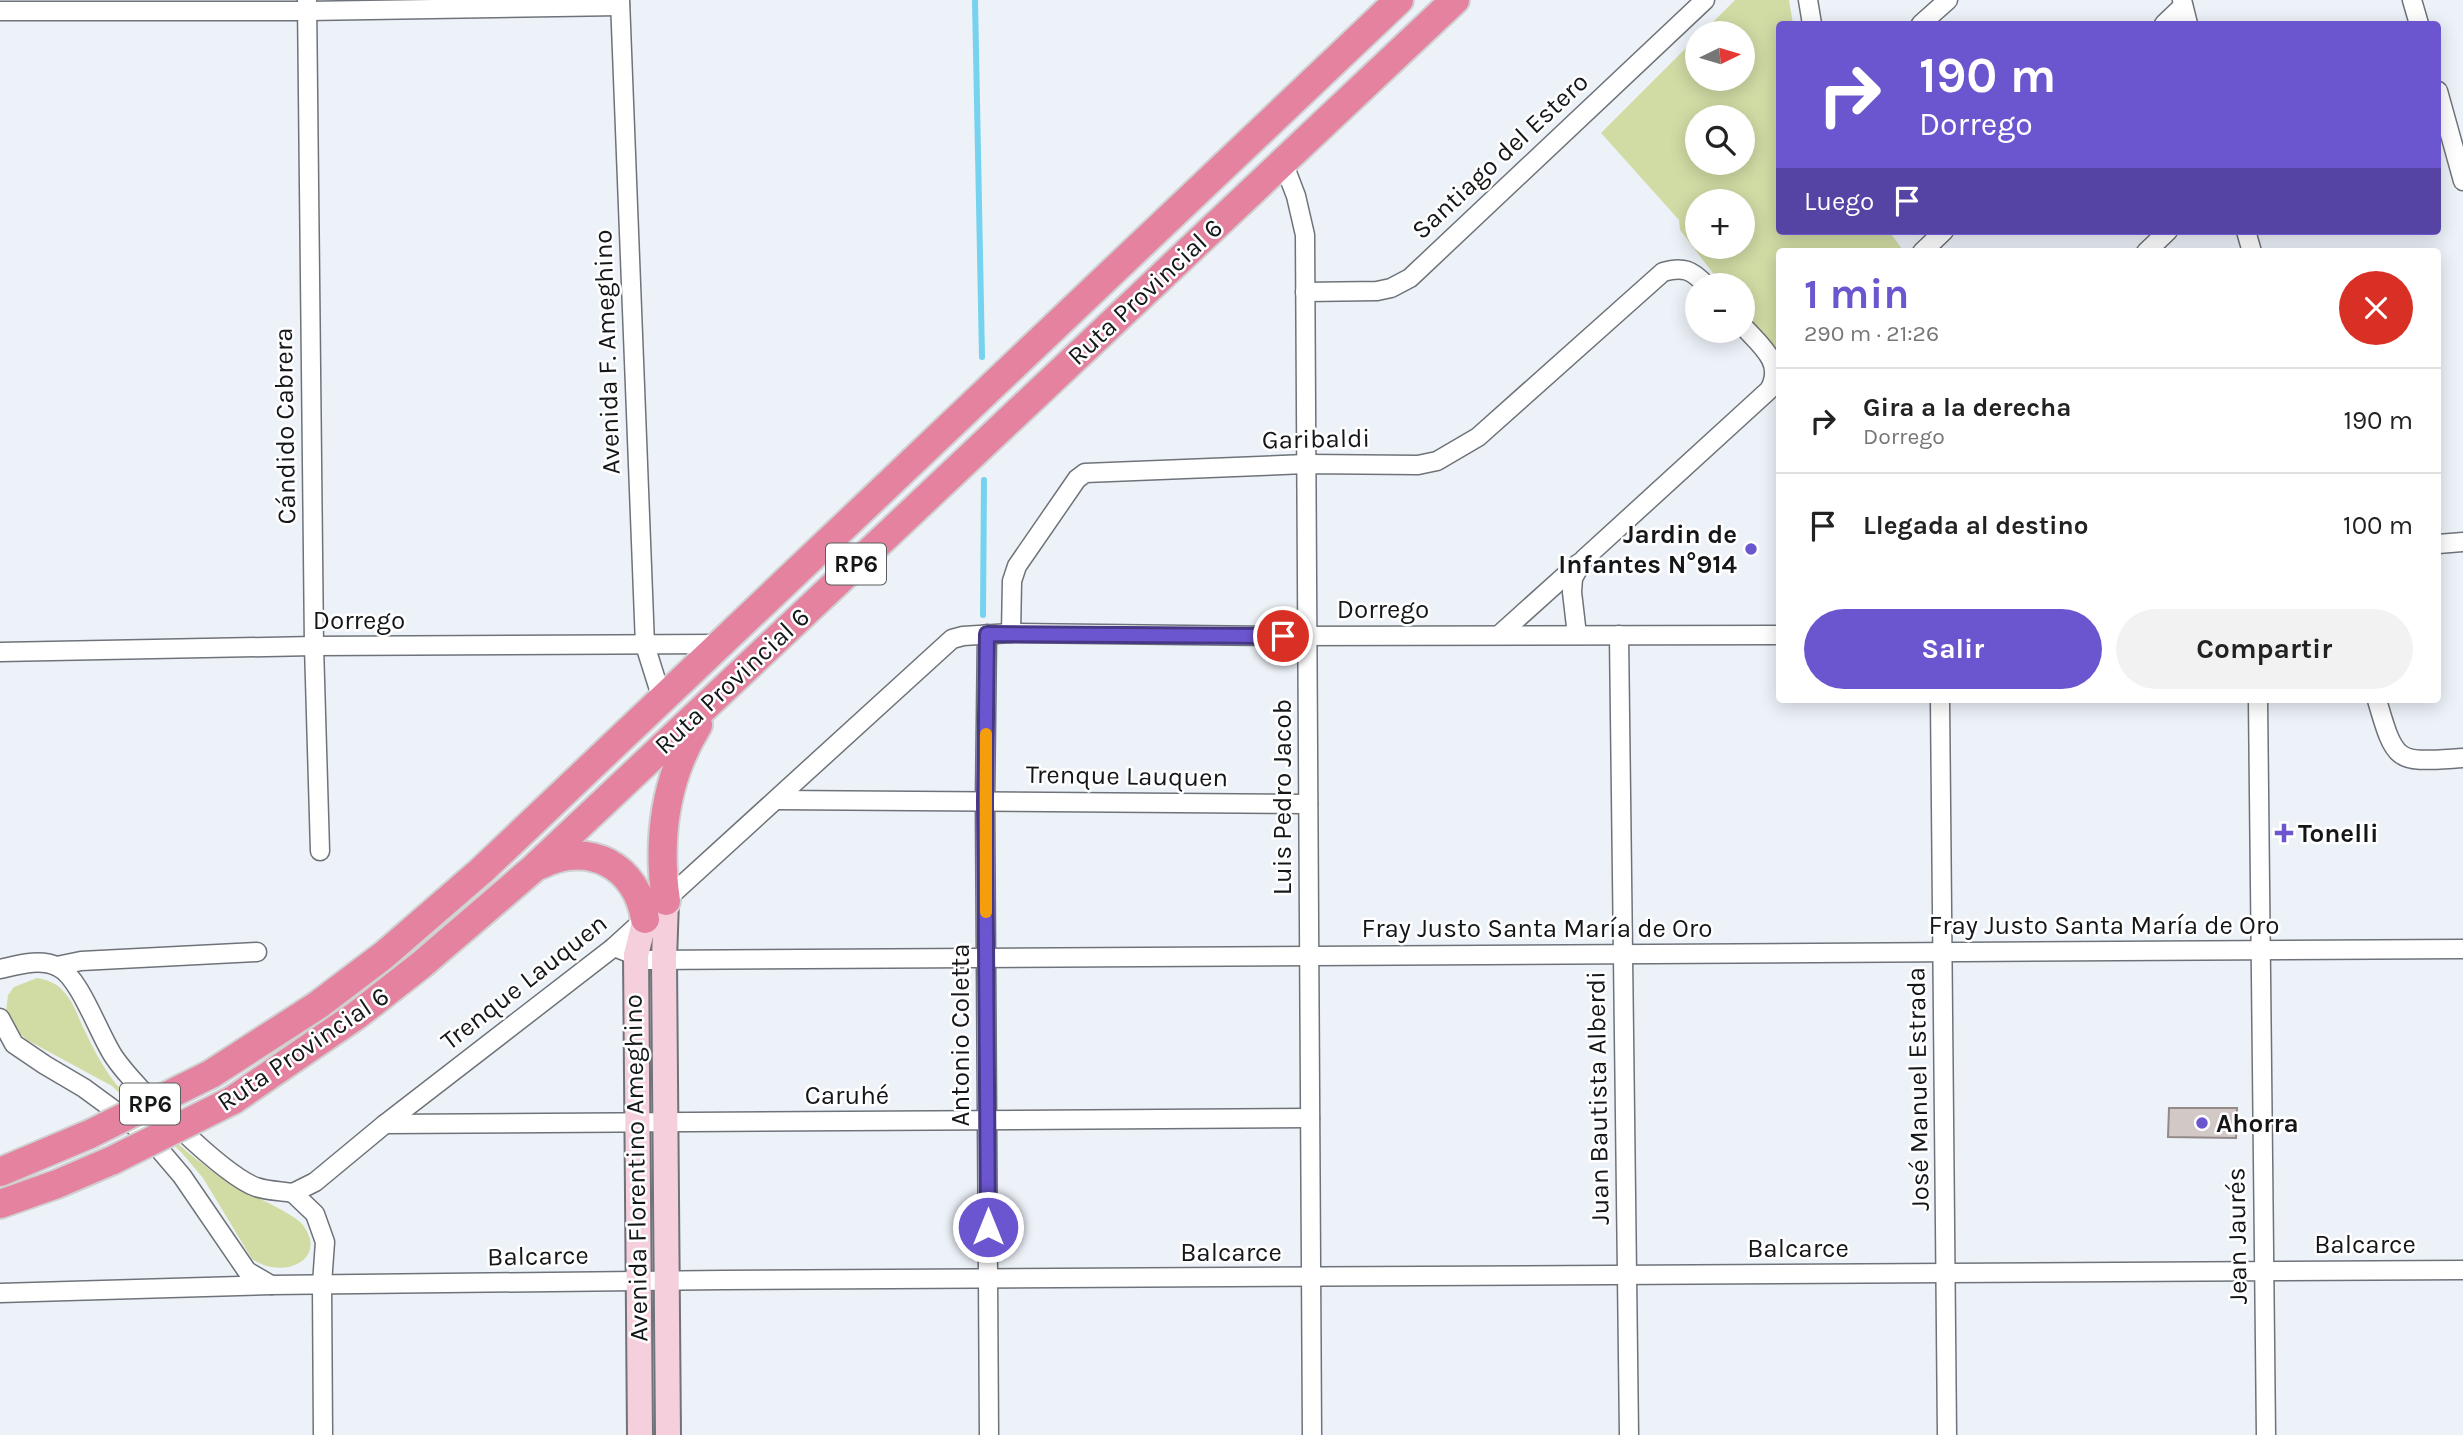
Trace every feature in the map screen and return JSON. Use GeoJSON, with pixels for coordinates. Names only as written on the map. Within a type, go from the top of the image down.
{"type":"FeatureCollection","features":[{"type":"Feature","properties":{"kind":"highway","name":"Ruta Provincial 6"},"geometry":{"type":"LineString","coordinates":[[0,1172],[90,1134],[211,1073],[318,1005],[384,955],[481,871],[1399,0]]}},
{"type":"Feature","properties":{"kind":"highway","name":"Ruta Provincial 6"},"geometry":{"type":"LineString","coordinates":[[0,1204],[113,1160],[233,1100],[357,1015],[422,965],[534,868],[1455,0]]}},
{"type":"Feature","properties":{"kind":"highway"},"geometry":{"type":"LineString","coordinates":[[666,901],[662,842],[673,779],[680,757],[716,695]]}},
{"type":"Feature","properties":{"kind":"highway"},"geometry":{"type":"LineString","coordinates":[[534,868],[553,858],[566,856],[589,855],[604,860],[621,871],[635,885],[642,901],[645,919]]}},
{"type":"Feature","properties":{"kind":"main road","name":"Avenida Florentino Ameghino"},"geometry":{"type":"LineString","coordinates":[[666,901],[664,960],[668,1435]]}},
{"type":"Feature","properties":{"kind":"main road","name":"Avenida Florentino Ameghino"},"geometry":{"type":"LineString","coordinates":[[640,1435],[637,1123],[625,951],[645,919]]}},
{"type":"Feature","properties":{"kind":"street","name":"Santiago del Estero"},"geometry":{"type":"LineString","coordinates":[[1305,292],[1377,291],[1391,288],[1410,278],[1705,0]]}},
{"type":"Feature","properties":{"kind":"street"},"geometry":{"type":"LineString","coordinates":[[1808,0],[1812,21]]}},
{"type":"Feature","properties":{"kind":"street"},"geometry":{"type":"LineString","coordinates":[[1924,21],[1948,0]]}},
{"type":"Feature","properties":{"kind":"street"},"geometry":{"type":"LineString","coordinates":[[2412,0],[2418,21]]}},
{"type":"Feature","properties":{"kind":"street"},"geometry":{"type":"LineString","coordinates":[[0,10],[620,3]]}},
{"type":"Feature","properties":{"kind":"street","name":"Avenida F. Ameghino"},"geometry":{"type":"LineString","coordinates":[[620,3],[645,645],[662,699]]}},
{"type":"Feature","properties":{"kind":"street"},"geometry":{"type":"LineString","coordinates":[[2167,21],[2182,3]]}},
{"type":"Feature","properties":{"kind":"street"},"geometry":{"type":"LineString","coordinates":[[2182,3],[2187,21]]}},
{"type":"Feature","properties":{"kind":"street","name":"Cándido Cabrera"},"geometry":{"type":"LineString","coordinates":[[307,5],[314,646],[320,851]]}},
{"type":"Feature","properties":{"kind":"street"},"geometry":{"type":"LineString","coordinates":[[2441,98],[2457,135],[2463,181]]}},
{"type":"Feature","properties":{"kind":"street","name":"Luis Pedro Jacob"},"geometry":{"type":"LineString","coordinates":[[1283,162],[1296,196],[1305,235],[1312,1435]]}},
{"type":"Feature","properties":{"kind":"street"},"geometry":{"type":"LineString","coordinates":[[1926,248],[1940,235]]}},
{"type":"Feature","properties":{"kind":"street"},"geometry":{"type":"LineString","coordinates":[[2150,248],[2164,235]]}},
{"type":"Feature","properties":{"kind":"street","name":"Garibaldi"},"geometry":{"type":"LineString","coordinates":[[1011,634],[1012,580],[1017,566],[1077,479],[1085,472],[1306,464],[1418,465],[1437,461],[1478,437],[1663,272],[1678,267],[1692,273]]}},
{"type":"Feature","properties":{"kind":"street"},"geometry":{"type":"LineString","coordinates":[[1499,635],[1769,390],[1775,380],[1776,370],[1755,340]]}},
{"type":"Feature","properties":{"kind":"street"},"geometry":{"type":"LineString","coordinates":[[2441,544],[2463,542]]}},
{"type":"Feature","properties":{"kind":"street"},"geometry":{"type":"LineString","coordinates":[[1577,635],[1573,578],[1584,559]]}},
{"type":"Feature","properties":{"kind":"street","name":"Dorrego"},"geometry":{"type":"LineString","coordinates":[[987,634],[1776,635]]}},
{"type":"Feature","properties":{"kind":"street","name":"Trenque Lauquen"},"geometry":{"type":"LineString","coordinates":[[645,919],[952,639],[987,634]]}},
{"type":"Feature","properties":{"kind":"street","name":"Antonio Coletta"},"geometry":{"type":"LineString","coordinates":[[987,634],[985,801],[989,1435]]}},
{"type":"Feature","properties":{"kind":"street","name":"Juan Bautista Alberdi"},"geometry":{"type":"LineString","coordinates":[[1619,635],[1629,1435]]}},
{"type":"Feature","properties":{"kind":"street","name":"Dorrego"},"geometry":{"type":"LineString","coordinates":[[0,652],[314,646],[719,644]]}},
{"type":"Feature","properties":{"kind":"street","name":"José Manuel Estrada"},"geometry":{"type":"LineString","coordinates":[[1940,703],[1947,1435]]}},
{"type":"Feature","properties":{"kind":"street","name":"Jean Jaurés"},"geometry":{"type":"LineString","coordinates":[[2258,703],[2266,1435]]}},
{"type":"Feature","properties":{"kind":"street"},"geometry":{"type":"LineString","coordinates":[[2378,703],[2388,736],[2398,754],[2413,761],[2463,758]]}},
{"type":"Feature","properties":{"kind":"street","name":"Trenque Lauquen"},"geometry":{"type":"LineString","coordinates":[[777,800],[1308,804]]}},
{"type":"Feature","properties":{"kind":"street","name":"Fray Justo Santa María de Oro"},"geometry":{"type":"LineString","coordinates":[[625,951],[647,960],[664,960],[2463,949]]}},
{"type":"Feature","properties":{"kind":"street","name":"Trenque Lauquen"},"geometry":{"type":"LineString","coordinates":[[293,1193],[315,1182],[384,1125],[625,951]]}},
{"type":"Feature","properties":{"kind":"street"},"geometry":{"type":"LineString","coordinates":[[0,969],[35,962],[57,966],[81,961],[257,952]]}},
{"type":"Feature","properties":{"kind":"street"},"geometry":{"type":"LineString","coordinates":[[57,966],[70,975],[113,1056],[139,1088],[164,1112],[223,1166],[255,1186],[293,1193],[316,1214],[325,1242],[322,1284],[323,1435]]}},
{"type":"Feature","properties":{"kind":"street"},"geometry":{"type":"LineString","coordinates":[[0,1018],[14,1044],[84,1088],[129,1121],[159,1149],[182,1176],[247,1271],[271,1285]]}},
{"type":"Feature","properties":{"kind":"street","name":"Caruhé"},"geometry":{"type":"LineString","coordinates":[[384,1125],[1310,1118]]}},
{"type":"Feature","properties":{"kind":"street","name":"Balcarce"},"geometry":{"type":"LineString","coordinates":[[0,1293],[322,1284],[638,1281],[2463,1270]]}},
{"type":"Feature","properties":{"kind":"green space"},"geometry":{"type":"Polygon","coordinates":[[[1735,0],[1789,0],[1792,21],[1776,21],[1776,235],[1892,235],[1901,248],[1776,248],[1776,357],[1755,329],[1755,273],[1713,273],[1702,259],[1755,259],[1755,189],[1685,189],[1685,237],[1680,230],[1679,220],[1601,133],[1685,49],[1685,91],[1755,91],[1755,21],[1714,21],[1735,0]]]}},
{"type":"Feature","properties":{"kind":"green space"},"geometry":{"type":"Polygon","coordinates":[[[37,978],[55,984],[67,995],[93,1048],[111,1077],[167,1134],[198,1161],[233,1185],[280,1209],[302,1224],[309,1236],[307,1256],[289,1267],[277,1268],[252,1259],[203,1178],[182,1153],[112,1086],[27,1040],[12,1027],[6,1011],[8,995],[14,987],[37,978]]]}},
{"type":"Feature","properties":{"kind":"building","name":"Ahorra"},"geometry":{"type":"Polygon","coordinates":[[[2169,1108],[2237,1108],[2236,1138],[2168,1137],[2169,1108]]]}},
{"type":"Feature","properties":{"kind":"waterway"},"geometry":{"type":"LineString","coordinates":[[975,0],[982,357]]}},
{"type":"Feature","properties":{"kind":"waterway"},"geometry":{"type":"LineString","coordinates":[[983,615],[984,480]]}},
{"type":"Feature","properties":{"kind":"slow traffic"},"geometry":{"type":"LineString","coordinates":[[986,734],[986,912]]}},
{"type":"Feature","properties":{"kind":"place","name":"Jardin de Infantes N°914"},"geometry":{"type":"Point","coordinates":[1751,549]}},
{"type":"Feature","properties":{"kind":"place","name":"Tonelli"},"geometry":{"type":"Point","coordinates":[2284,833]}},
{"type":"Feature","properties":{"kind":"place","name":"Ahorra"},"geometry":{"type":"Point","coordinates":[2202,1123]}},
{"type":"Feature","properties":{"kind":"route"},"geometry":{"type":"LineString","coordinates":[[988,1227],[985,801],[987,634],[1283,636]]}}]}
